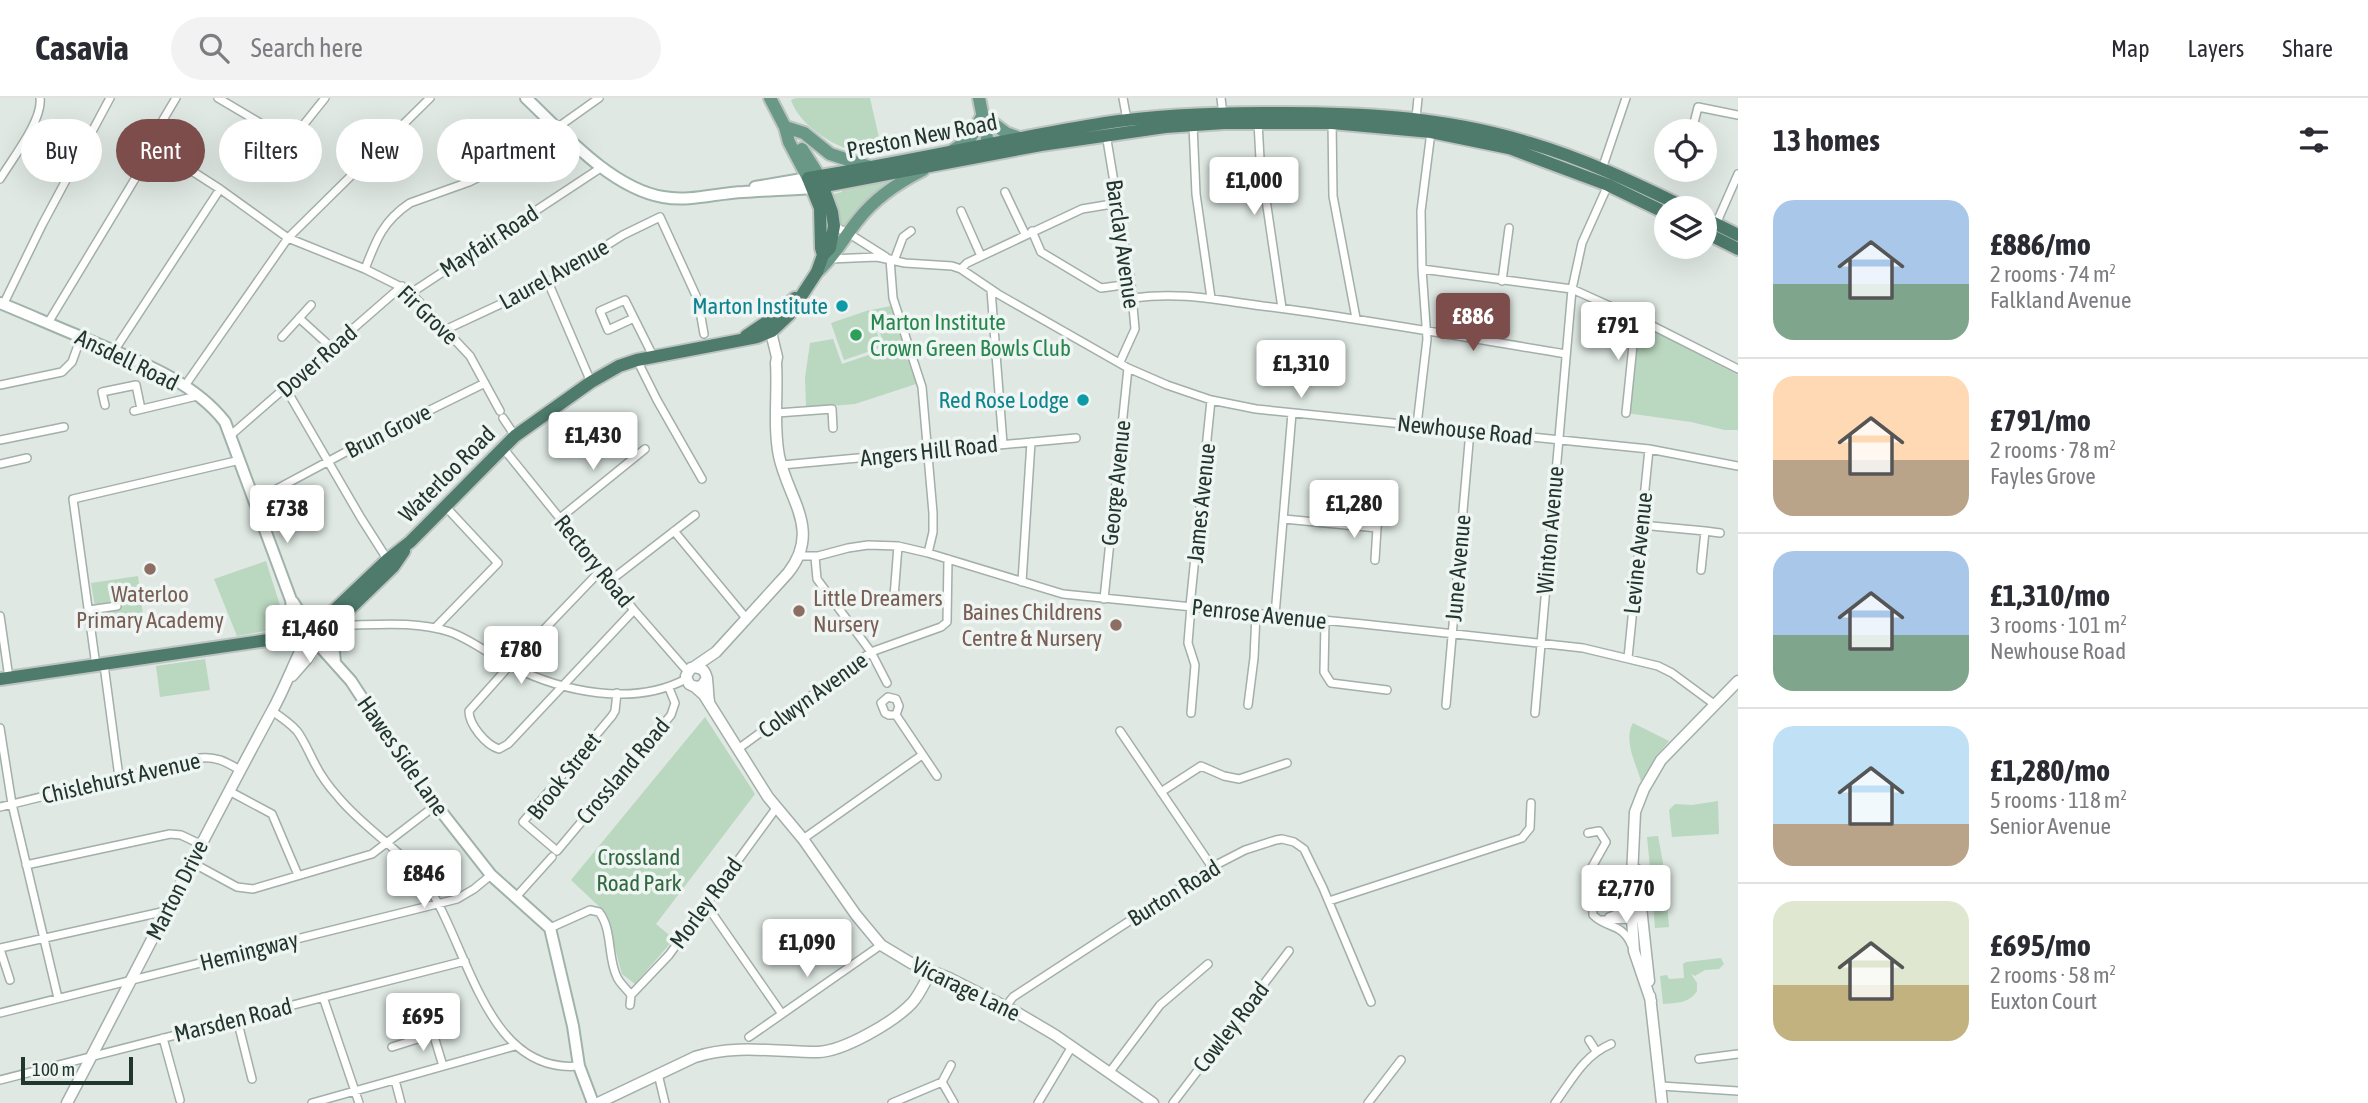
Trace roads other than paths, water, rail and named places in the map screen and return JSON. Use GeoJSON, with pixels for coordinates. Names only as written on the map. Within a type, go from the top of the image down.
{"type":"FeatureCollection","features":[{"type":"Feature","properties":{"kind":"highway","name":"Preston New Road"},"geometry":{"type":"LineString","coordinates":[[816,182],[927,168],[1022,139],[1105,129],[1193,125],[1223,118],[1258,122],[1332,117],[1431,132],[1509,148],[1608,186],[1654,207]]}},
{"type":"Feature","properties":{"kind":"highway","name":"Preston New Road"},"geometry":{"type":"LineString","coordinates":[[816,182],[870,167],[951,152],[990,150],[1105,129],[1127,120],[1416,118],[1465,126],[1529,142],[1659,196]]}},
{"type":"Feature","properties":{"kind":"highway"},"geometry":{"type":"LineString","coordinates":[[767,328],[789,315],[827,257],[821,248],[828,226],[830,202],[816,182]]}},
{"type":"Feature","properties":{"kind":"highway"},"geometry":{"type":"LineString","coordinates":[[1717,229],[1738,235]]}},
{"type":"Feature","properties":{"kind":"highway"},"geometry":{"type":"LineString","coordinates":[[1717,233],[1738,249]]}},
{"type":"Feature","properties":{"kind":"highway","name":"Waterloo Road"},"geometry":{"type":"LineString","coordinates":[[306,638],[344,616],[390,563],[515,436],[591,382],[619,366],[637,360],[743,338],[767,328]]}},
{"type":"Feature","properties":{"kind":"highway","name":"Waterloo Road"},"geometry":{"type":"LineString","coordinates":[[306,638],[390,563]]}},
{"type":"Feature","properties":{"kind":"highway"},"geometry":{"type":"LineString","coordinates":[[5,678],[306,638]]}},
{"type":"Feature","properties":{"kind":"main road"},"geometry":{"type":"LineString","coordinates":[[526,98],[548,119]]}},
{"type":"Feature","properties":{"kind":"main road"},"geometry":{"type":"LineString","coordinates":[[580,148],[627,184],[664,197],[777,192],[816,182],[796,139],[785,127],[770,98]]}},
{"type":"Feature","properties":{"kind":"main road"},"geometry":{"type":"LineString","coordinates":[[979,98],[990,150]]}},
{"type":"Feature","properties":{"kind":"main road"},"geometry":{"type":"LineString","coordinates":[[982,116],[1006,133],[1022,139]]}},
{"type":"Feature","properties":{"kind":"main road"},"geometry":{"type":"LineString","coordinates":[[951,152],[970,139],[982,116]]}},
{"type":"Feature","properties":{"kind":"main road"},"geometry":{"type":"LineString","coordinates":[[785,127],[804,133],[830,154],[870,167]]}},
{"type":"Feature","properties":{"kind":"main road","name":"Preston New Road"},"geometry":{"type":"LineString","coordinates":[[848,233],[878,199],[902,181],[927,168]]}},
{"type":"Feature","properties":{"kind":"main road"},"geometry":{"type":"LineString","coordinates":[[827,257],[848,233]]}},
{"type":"Feature","properties":{"kind":"main road","name":"Ansdell Road"},"geometry":{"type":"LineString","coordinates":[[2,304],[154,369],[184,387],[218,413],[231,435],[291,600],[309,627],[306,638]]}},
{"type":"Feature","properties":{"kind":"main road"},"geometry":{"type":"LineString","coordinates":[[335,663],[333,639],[344,616]]}},
{"type":"Feature","properties":{"kind":"main road","name":"Hawes Side Lane"},"geometry":{"type":"LineString","coordinates":[[306,638],[351,681],[411,773],[491,875],[550,929]]}},
{"type":"Feature","properties":{"kind":"main road"},"geometry":{"type":"LineString","coordinates":[[550,929],[573,1026],[579,1066],[596,1103]]}},
{"type":"Feature","properties":{"kind":"street"},"geometry":{"type":"LineString","coordinates":[[0,178],[35,121],[40,98]]}},
{"type":"Feature","properties":{"kind":"street"},"geometry":{"type":"LineString","coordinates":[[2,304],[110,98]]}},
{"type":"Feature","properties":{"kind":"street"},"geometry":{"type":"LineString","coordinates":[[164,119],[176,98]]}},
{"type":"Feature","properties":{"kind":"street"},"geometry":{"type":"LineString","coordinates":[[218,98],[277,133],[289,136],[297,133],[325,98]]}},
{"type":"Feature","properties":{"kind":"street"},"geometry":{"type":"LineString","coordinates":[[184,387],[288,238],[430,98]]}},
{"type":"Feature","properties":{"kind":"street"},"geometry":{"type":"LineString","coordinates":[[569,119],[598,98]]}},
{"type":"Feature","properties":{"kind":"street"},"geometry":{"type":"LineString","coordinates":[[1122,98],[1127,120]]}},
{"type":"Feature","properties":{"kind":"street"},"geometry":{"type":"LineString","coordinates":[[1221,98],[1223,118]]}},
{"type":"Feature","properties":{"kind":"street"},"geometry":{"type":"LineString","coordinates":[[1416,118],[1418,98]]}},
{"type":"Feature","properties":{"kind":"street"},"geometry":{"type":"LineString","coordinates":[[1602,170],[1626,98]]}},
{"type":"Feature","properties":{"kind":"street"},"geometry":{"type":"LineString","coordinates":[[1695,119],[1698,107],[1738,115]]}},
{"type":"Feature","properties":{"kind":"street"},"geometry":{"type":"LineString","coordinates":[[1332,117],[1333,196],[1356,318]]}},
{"type":"Feature","properties":{"kind":"street"},"geometry":{"type":"LineString","coordinates":[[1258,122],[1260,159],[1282,308]]}},
{"type":"Feature","properties":{"kind":"street"},"geometry":{"type":"LineString","coordinates":[[1193,125],[1196,194],[1211,298]]}},
{"type":"Feature","properties":{"kind":"street","name":"Barclay Avenue"},"geometry":{"type":"LineString","coordinates":[[1105,129],[1131,284],[1135,329],[1120,362]]}},
{"type":"Feature","properties":{"kind":"street"},"geometry":{"type":"LineString","coordinates":[[1417,425],[1427,340],[1421,211],[1431,132]]}},
{"type":"Feature","properties":{"kind":"street","name":"Mayfair Road"},"geometry":{"type":"LineString","coordinates":[[411,293],[602,167]]}},
{"type":"Feature","properties":{"kind":"street"},"geometry":{"type":"LineString","coordinates":[[1717,212],[1738,174]]}},
{"type":"Feature","properties":{"kind":"street","name":"Fir Grove"},"geometry":{"type":"LineString","coordinates":[[205,179],[288,238],[365,269],[411,293],[470,356],[515,436]]}},
{"type":"Feature","properties":{"kind":"street"},"geometry":{"type":"LineString","coordinates":[[48,323],[133,182]]}},
{"type":"Feature","properties":{"kind":"street"},"geometry":{"type":"LineString","coordinates":[[365,269],[378,234],[401,209],[410,203],[466,182]]}},
{"type":"Feature","properties":{"kind":"street","name":"Winton Avenue"},"geometry":{"type":"LineString","coordinates":[[1535,713],[1572,289],[1582,243],[1608,186]]}},
{"type":"Feature","properties":{"kind":"street"},"geometry":{"type":"LineString","coordinates":[[114,351],[220,189]]}},
{"type":"Feature","properties":{"kind":"street"},"geometry":{"type":"LineString","coordinates":[[1005,192],[1041,252],[1101,288],[1131,284]]}},
{"type":"Feature","properties":{"kind":"street"},"geometry":{"type":"LineString","coordinates":[[961,269],[967,262],[1082,209],[1118,203]]}},
{"type":"Feature","properties":{"kind":"street"},"geometry":{"type":"LineString","coordinates":[[961,211],[981,256]]}},
{"type":"Feature","properties":{"kind":"street","name":"Laurel Avenue"},"geometry":{"type":"LineString","coordinates":[[447,329],[548,282],[623,235],[660,217],[698,300],[704,334]]}},
{"type":"Feature","properties":{"kind":"street","name":"Newhouse Road"},"geometry":{"type":"LineString","coordinates":[[828,226],[848,233],[892,260]]}},
{"type":"Feature","properties":{"kind":"street"},"geometry":{"type":"LineString","coordinates":[[1502,281],[1509,228]]}},
{"type":"Feature","properties":{"kind":"street"},"geometry":{"type":"LineString","coordinates":[[911,232],[903,237],[892,260],[893,298],[922,387],[933,523],[928,553]]}},
{"type":"Feature","properties":{"kind":"street","name":"Newhouse Road"},"geometry":{"type":"LineString","coordinates":[[827,257],[862,257],[918,265],[953,266],[1128,368],[1211,400],[1256,409],[1649,449],[1738,466]]}},
{"type":"Feature","properties":{"kind":"street"},"geometry":{"type":"LineString","coordinates":[[1422,269],[1572,289],[1738,369]]}},
{"type":"Feature","properties":{"kind":"street"},"geometry":{"type":"LineString","coordinates":[[548,282],[591,382]]}},
{"type":"Feature","properties":{"kind":"street","name":"Dover Road"},"geometry":{"type":"LineString","coordinates":[[231,435],[402,286]]}},
{"type":"Feature","properties":{"kind":"street"},"geometry":{"type":"LineString","coordinates":[[991,290],[1003,444]]}},
{"type":"Feature","properties":{"kind":"street"},"geometry":{"type":"LineString","coordinates":[[1133,298],[1168,294],[1211,298],[1356,318],[1566,354]]}},
{"type":"Feature","properties":{"kind":"street"},"geometry":{"type":"LineString","coordinates":[[634,318],[608,330],[600,311],[625,300],[634,318],[653,356]]}},
{"type":"Feature","properties":{"kind":"street"},"geometry":{"type":"LineString","coordinates":[[282,337],[311,305]]}},
{"type":"Feature","properties":{"kind":"street"},"geometry":{"type":"LineString","coordinates":[[299,318],[332,348]]}},
{"type":"Feature","properties":{"kind":"street"},"geometry":{"type":"LineString","coordinates":[[1626,414],[1633,345],[1643,321]]}},
{"type":"Feature","properties":{"kind":"street"},"geometry":{"type":"LineString","coordinates":[[767,328],[778,357],[778,444],[782,465],[803,528],[804,537],[798,556]]}},
{"type":"Feature","properties":{"kind":"street"},"geometry":{"type":"LineString","coordinates":[[0,384],[62,372],[72,362],[81,337]]}},
{"type":"Feature","properties":{"kind":"street"},"geometry":{"type":"LineString","coordinates":[[637,360],[702,479]]}},
{"type":"Feature","properties":{"kind":"street","name":"George Avenue"},"geometry":{"type":"LineString","coordinates":[[1104,599],[1128,368]]}},
{"type":"Feature","properties":{"kind":"street","name":"Brun Grove"},"geometry":{"type":"LineString","coordinates":[[256,500],[485,383]]}},
{"type":"Feature","properties":{"kind":"street"},"geometry":{"type":"LineString","coordinates":[[105,405],[102,392],[136,385],[137,410],[197,397]]}},
{"type":"Feature","properties":{"kind":"street"},"geometry":{"type":"LineString","coordinates":[[286,388],[390,563]]}},
{"type":"Feature","properties":{"kind":"street","name":"James Avenue"},"geometry":{"type":"LineString","coordinates":[[1191,713],[1195,665],[1188,643],[1211,400]]}},
{"type":"Feature","properties":{"kind":"street"},"geometry":{"type":"LineString","coordinates":[[777,413],[832,409],[833,428]]}},
{"type":"Feature","properties":{"kind":"street"},"geometry":{"type":"LineString","coordinates":[[1275,615],[1292,413]]}},
{"type":"Feature","properties":{"kind":"street"},"geometry":{"type":"LineString","coordinates":[[0,440],[64,427]]}},
{"type":"Feature","properties":{"kind":"street","name":"June Avenue"},"geometry":{"type":"LineString","coordinates":[[1446,705],[1470,430]]}},
{"type":"Feature","properties":{"kind":"street","name":"Angers Hill Road"},"geometry":{"type":"LineString","coordinates":[[782,465],[1076,438]]}},
{"type":"Feature","properties":{"kind":"street"},"geometry":{"type":"LineString","coordinates":[[1022,582],[1031,442]]}},
{"type":"Feature","properties":{"kind":"street","name":"Rectory Road"},"geometry":{"type":"LineString","coordinates":[[503,448],[634,610],[689,673]]}},
{"type":"Feature","properties":{"kind":"street"},"geometry":{"type":"LineString","coordinates":[[559,518],[645,449]]}},
{"type":"Feature","properties":{"kind":"street","name":"Levine Avenue"},"geometry":{"type":"LineString","coordinates":[[1628,658],[1649,449]]}},
{"type":"Feature","properties":{"kind":"street"},"geometry":{"type":"LineString","coordinates":[[0,464],[27,458]]}},
{"type":"Feature","properties":{"kind":"street"},"geometry":{"type":"LineString","coordinates":[[119,778],[89,610],[73,499],[240,460]]}},
{"type":"Feature","properties":{"kind":"street"},"geometry":{"type":"LineString","coordinates":[[1375,560],[1381,500]]}},
{"type":"Feature","properties":{"kind":"street"},"geometry":{"type":"LineString","coordinates":[[435,628],[498,564],[445,506]]}},
{"type":"Feature","properties":{"kind":"street"},"geometry":{"type":"LineString","coordinates":[[611,580],[695,514]]}},
{"type":"Feature","properties":{"kind":"street"},"geometry":{"type":"LineString","coordinates":[[1284,519],[1377,528]]}},
{"type":"Feature","properties":{"kind":"street"},"geometry":{"type":"LineString","coordinates":[[1641,525],[1720,533]]}},
{"type":"Feature","properties":{"kind":"street"},"geometry":{"type":"LineString","coordinates":[[674,531],[746,618]]}},
{"type":"Feature","properties":{"kind":"street"},"geometry":{"type":"LineString","coordinates":[[1701,570],[1705,531]]}},
{"type":"Feature","properties":{"kind":"street"},"geometry":{"type":"LineString","coordinates":[[894,597],[898,546]]}},
{"type":"Feature","properties":{"kind":"street","name":"Penrose Avenue"},"geometry":{"type":"LineString","coordinates":[[798,556],[815,556],[853,547],[898,546],[1063,594],[1583,648],[1658,666],[1714,704]]}},
{"type":"Feature","properties":{"kind":"street","name":"Vicarage Lane"},"geometry":{"type":"LineString","coordinates":[[798,556],[788,573],[716,652],[689,673],[690,684],[704,695],[777,807],[881,945],[911,963],[1006,1006],[1152,1103]]}},
{"type":"Feature","properties":{"kind":"street"},"geometry":{"type":"LineString","coordinates":[[815,556],[817,579],[871,652],[887,682]]}},
{"type":"Feature","properties":{"kind":"street","name":"Colwyn Avenue"},"geometry":{"type":"LineString","coordinates":[[738,749],[871,652],[941,627],[947,622],[948,559]]}},
{"type":"Feature","properties":{"kind":"street"},"geometry":{"type":"LineString","coordinates":[[602,569],[469,711],[472,722],[490,746],[499,749],[505,747],[634,610]]}},
{"type":"Feature","properties":{"kind":"street"},"geometry":{"type":"LineString","coordinates":[[89,610],[117,606]]}},
{"type":"Feature","properties":{"kind":"street"},"geometry":{"type":"LineString","coordinates":[[1248,705],[1256,614]]}},
{"type":"Feature","properties":{"kind":"street"},"geometry":{"type":"LineString","coordinates":[[0,616],[5,678]]}},
{"type":"Feature","properties":{"kind":"street"},"geometry":{"type":"LineString","coordinates":[[1325,621],[1326,678],[1334,685],[1383,690],[1379,699]]}},
{"type":"Feature","properties":{"kind":"street"},"geometry":{"type":"LineString","coordinates":[[354,625],[435,628],[464,638],[510,665],[564,686],[590,691],[617,693],[669,688],[701,667],[707,677],[702,686],[695,687]]}},
{"type":"Feature","properties":{"kind":"street","name":"Marton Drive"},"geometry":{"type":"LineString","coordinates":[[67,1103],[200,844],[289,679],[306,660],[306,638]]}},
{"type":"Feature","properties":{"kind":"street","name":"Vicarage Lane"},"geometry":{"type":"LineString","coordinates":[[711,708],[707,694],[707,677],[716,652]]}},
{"type":"Feature","properties":{"kind":"street"},"geometry":{"type":"LineString","coordinates":[[1634,951],[1631,898],[1635,812],[1649,779],[1661,760],[1738,681]]}},
{"type":"Feature","properties":{"kind":"street","name":"Crossland Road"},"geometry":{"type":"LineString","coordinates":[[516,897],[555,854],[674,709],[674,696],[669,688]]}},
{"type":"Feature","properties":{"kind":"street","name":"Brook Street"},"geometry":{"type":"LineString","coordinates":[[555,854],[523,822],[612,716],[617,693]]}},
{"type":"Feature","properties":{"kind":"street"},"geometry":{"type":"LineString","coordinates":[[272,711],[298,733],[316,767],[339,798],[423,879],[492,1016],[506,1037],[514,1046],[547,1064],[579,1066]]}},
{"type":"Feature","properties":{"kind":"street"},"geometry":{"type":"LineString","coordinates":[[896,715],[937,776]]}},
{"type":"Feature","properties":{"kind":"street"},"geometry":{"type":"LineString","coordinates":[[0,728],[12,804],[58,998]]}},
{"type":"Feature","properties":{"kind":"street"},"geometry":{"type":"LineString","coordinates":[[1119,731],[1212,867]]}},
{"type":"Feature","properties":{"kind":"street"},"geometry":{"type":"LineString","coordinates":[[803,839],[922,755]]}},
{"type":"Feature","properties":{"kind":"street","name":"Chislehurst Avenue"},"geometry":{"type":"LineString","coordinates":[[0,807],[210,757],[220,759],[240,770]]}},
{"type":"Feature","properties":{"kind":"street"},"geometry":{"type":"LineString","coordinates":[[1161,792],[1200,766],[1239,779],[1287,763]]}},
{"type":"Feature","properties":{"kind":"street"},"geometry":{"type":"LineString","coordinates":[[229,791],[272,814],[298,876]]}},
{"type":"Feature","properties":{"kind":"street"},"geometry":{"type":"LineString","coordinates":[[1329,901],[1522,838],[1530,828],[1531,803]]}},
{"type":"Feature","properties":{"kind":"street"},"geometry":{"type":"LineString","coordinates":[[191,862],[243,889],[253,889],[365,857],[436,805]]}},
{"type":"Feature","properties":{"kind":"street","name":"Morley Road"},"geometry":{"type":"LineString","coordinates":[[631,995],[669,955],[777,807]]}},
{"type":"Feature","properties":{"kind":"street"},"geometry":{"type":"LineString","coordinates":[[1588,833],[1599,831],[1606,842],[1593,861],[1592,915],[1626,933],[1651,1001]]}},
{"type":"Feature","properties":{"kind":"street"},"geometry":{"type":"LineString","coordinates":[[26,865],[170,834],[181,835],[200,844]]}},
{"type":"Feature","properties":{"kind":"street","name":"Burton Road"},"geometry":{"type":"LineString","coordinates":[[1006,1006],[1013,996],[1212,867],[1245,850],[1282,839],[1294,842],[1304,849],[1371,1002]]}},
{"type":"Feature","properties":{"kind":"street"},"geometry":{"type":"LineString","coordinates":[[1634,851],[1662,1103]]}},
{"type":"Feature","properties":{"kind":"street","name":"Hemingway"},"geometry":{"type":"LineString","coordinates":[[0,1013],[437,904],[465,895],[491,875]]}},
{"type":"Feature","properties":{"kind":"street"},"geometry":{"type":"LineString","coordinates":[[1598,920],[1615,915],[1631,898]]}},
{"type":"Feature","properties":{"kind":"street"},"geometry":{"type":"LineString","coordinates":[[705,903],[782,1014]]}},
{"type":"Feature","properties":{"kind":"street"},"geometry":{"type":"LineString","coordinates":[[550,929],[590,910],[599,912],[605,922],[618,979],[631,995],[630,1005]]}},
{"type":"Feature","properties":{"kind":"street"},"geometry":{"type":"LineString","coordinates":[[10,980],[0,948],[166,911]]}},
{"type":"Feature","properties":{"kind":"street"},"geometry":{"type":"LineString","coordinates":[[1598,920],[1632,922]]}},
{"type":"Feature","properties":{"kind":"street"},"geometry":{"type":"LineString","coordinates":[[1607,924],[1643,921]]}},
{"type":"Feature","properties":{"kind":"street"},"geometry":{"type":"LineString","coordinates":[[749,1037],[881,945]]}},
{"type":"Feature","properties":{"kind":"street","name":"Cowley Road"},"geometry":{"type":"LineString","coordinates":[[1173,1103],[1289,951]]}},
{"type":"Feature","properties":{"kind":"street","name":"Marsden Road"},"geometry":{"type":"LineString","coordinates":[[0,1080],[465,961]]}},
{"type":"Feature","properties":{"kind":"street"},"geometry":{"type":"LineString","coordinates":[[1109,1073],[1160,1005],[1208,964]]}},
{"type":"Feature","properties":{"kind":"street"},"geometry":{"type":"LineString","coordinates":[[596,1103],[710,1052],[739,1049],[822,1052],[857,1040],[892,1021],[913,1002],[931,971]]}},
{"type":"Feature","properties":{"kind":"street"},"geometry":{"type":"LineString","coordinates":[[323,997],[359,1103]]}},
{"type":"Feature","properties":{"kind":"street"},"geometry":{"type":"LineString","coordinates":[[237,1019],[252,1079]]}},
{"type":"Feature","properties":{"kind":"street"},"geometry":{"type":"LineString","coordinates":[[392,1047],[446,1030]]}},
{"type":"Feature","properties":{"kind":"street"},"geometry":{"type":"LineString","coordinates":[[433,1033],[443,1066]]}},
{"type":"Feature","properties":{"kind":"street"},"geometry":{"type":"LineString","coordinates":[[163,1038],[180,1100]]}},
{"type":"Feature","properties":{"kind":"street"},"geometry":{"type":"LineString","coordinates":[[1590,1040],[1596,1051]]}},
{"type":"Feature","properties":{"kind":"street"},"geometry":{"type":"LineString","coordinates":[[1558,1102],[1583,1063],[1596,1051],[1611,1044]]}},
{"type":"Feature","properties":{"kind":"street"},"geometry":{"type":"LineString","coordinates":[[312,1103],[514,1046]]}},
{"type":"Feature","properties":{"kind":"street"},"geometry":{"type":"LineString","coordinates":[[1038,1103],[1072,1048]]}},
{"type":"Feature","properties":{"kind":"street"},"geometry":{"type":"LineString","coordinates":[[1699,1059],[1738,1054]]}},
{"type":"Feature","properties":{"kind":"street"},"geometry":{"type":"LineString","coordinates":[[1368,1103],[1401,1060]]}},
{"type":"Feature","properties":{"kind":"street"},"geometry":{"type":"LineString","coordinates":[[895,1102],[942,1082],[951,1065]]}},
{"type":"Feature","properties":{"kind":"street"},"geometry":{"type":"LineString","coordinates":[[658,1074],[665,1103]]}},
{"type":"Feature","properties":{"kind":"street"},"geometry":{"type":"LineString","coordinates":[[395,1080],[401,1103]]}},
{"type":"Feature","properties":{"kind":"street"},"geometry":{"type":"LineString","coordinates":[[942,1082],[954,1103]]}},
{"type":"Feature","properties":{"kind":"street"},"geometry":{"type":"LineString","coordinates":[[1661,1086],[1738,1091]]}},
{"type":"Feature","properties":{"kind":"place","name":"Marton Institute"},"geometry":{"type":"Point","coordinates":[842,306]}},
{"type":"Feature","properties":{"kind":"place","name":"Marton Institute Crown Green Bowls Club"},"geometry":{"type":"Point","coordinates":[856,335]}},
{"type":"Feature","properties":{"kind":"place","name":"Red Rose Lodge"},"geometry":{"type":"Point","coordinates":[1083,400]}},
{"type":"Feature","properties":{"kind":"place","name":"Waterloo Primary Academy"},"geometry":{"type":"Point","coordinates":[150,569]}},
{"type":"Feature","properties":{"kind":"place","name":"Little Dreamers Nursery"},"geometry":{"type":"Point","coordinates":[799,611]}},
{"type":"Feature","properties":{"kind":"place","name":"Baines Childrens Centre & Nursery"},"geometry":{"type":"Point","coordinates":[1116,625]}},
{"type":"Feature","properties":{"kind":"park label","name":"Crossland Road Park"},"geometry":{"type":"Point","coordinates":[639,870]}}]}
